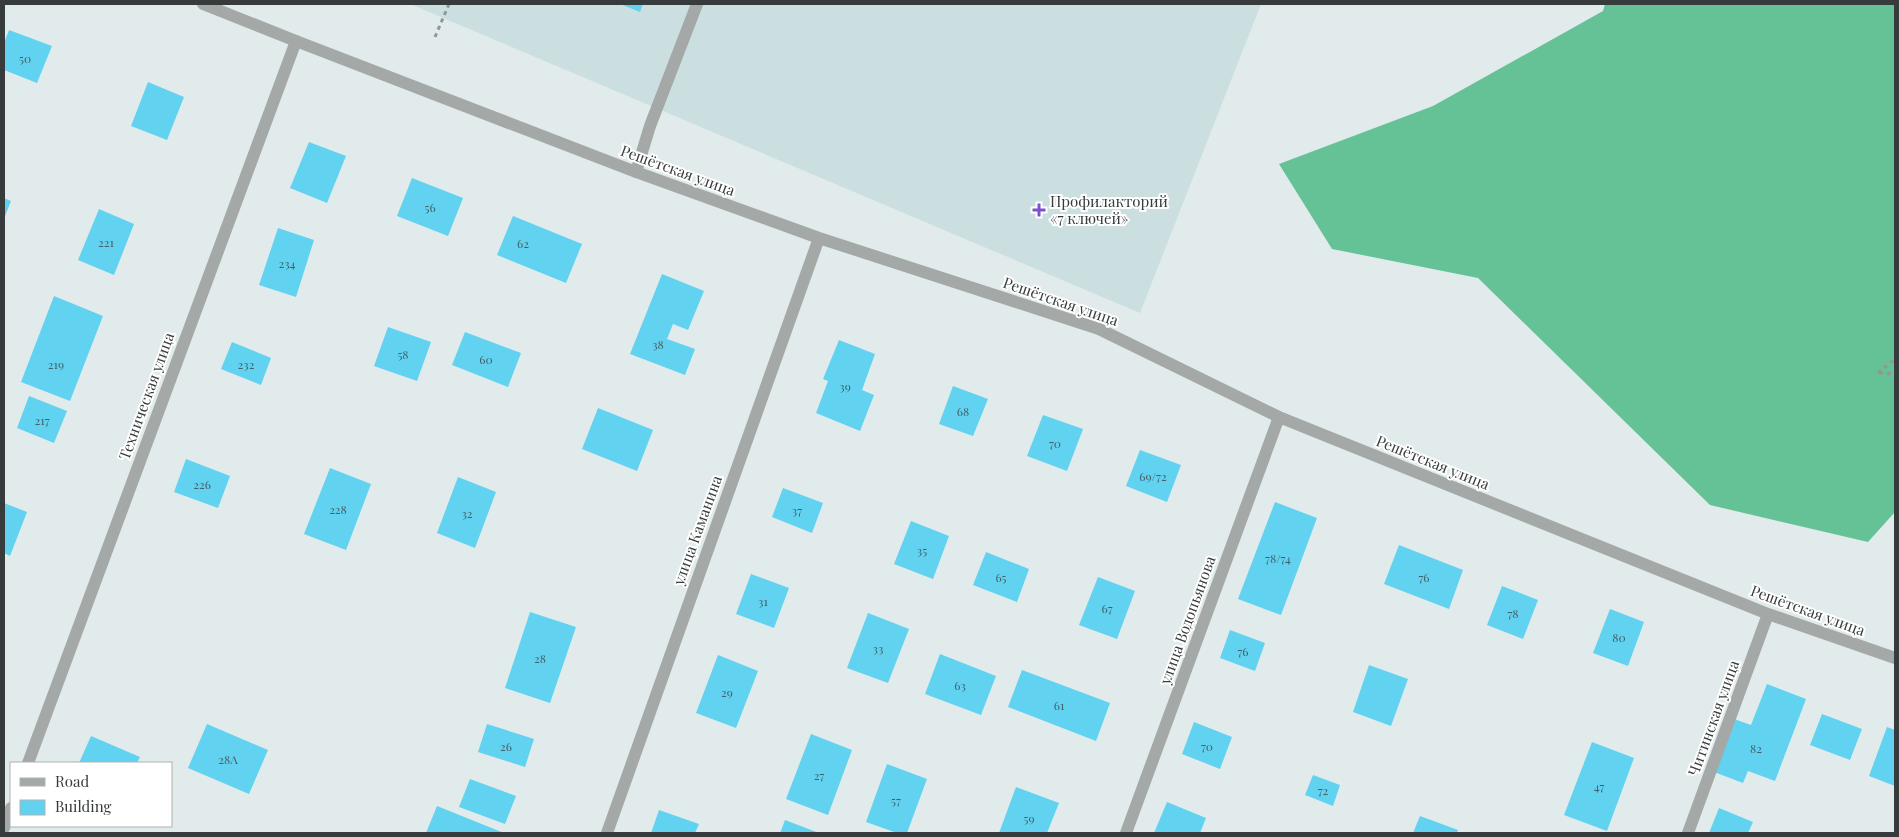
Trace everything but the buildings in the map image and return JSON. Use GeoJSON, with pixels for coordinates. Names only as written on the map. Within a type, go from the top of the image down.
{"type":"FeatureCollection","features":[{"type":"Feature","properties":{"kind":"street","name":"Решётская улица"},"geometry":{"type":"LineString","coordinates":[[203,4],[636,172],[819,238],[1099,329],[1279,418],[1768,614],[1895,658]]}},
{"type":"Feature","properties":{"kind":"street"},"geometry":{"type":"LineString","coordinates":[[636,172],[650,126],[697,4]]}},
{"type":"Feature","properties":{"kind":"street","name":"Техническая улица"},"geometry":{"type":"LineString","coordinates":[[28,762],[296,40]]}},
{"type":"Feature","properties":{"kind":"street","name":"улица Каманина"},"geometry":{"type":"LineString","coordinates":[[607,833],[819,238]]}},
{"type":"Feature","properties":{"kind":"street","name":"улица Водопьянова"},"geometry":{"type":"LineString","coordinates":[[1126,833],[1279,418]]}},
{"type":"Feature","properties":{"kind":"street","name":"Читинская улица"},"geometry":{"type":"LineString","coordinates":[[1688,833],[1768,614]]}},
{"type":"Feature","properties":{"kind":"street"},"geometry":{"type":"LineString","coordinates":[[4,828],[10,811]]}},
{"type":"Feature","properties":{"kind":"path"},"geometry":{"type":"LineString","coordinates":[[435,37],[449,4]]}},
{"type":"Feature","properties":{"kind":"path"},"geometry":{"type":"LineString","coordinates":[[1895,359],[1878,373],[1895,374]]}},
{"type":"Feature","properties":{"kind":"shaded area","name":"Профилакторий «7 ключей»"},"geometry":{"type":"Polygon","coordinates":[[[410,4],[1261,4],[1140,313],[410,4]]]}},
{"type":"Feature","properties":{"kind":"green space"},"geometry":{"type":"Polygon","coordinates":[[[1605,4],[1895,4],[1895,512],[1868,542],[1710,505],[1478,278],[1332,249],[1279,164],[1433,106],[1603,11],[1605,4]]]}},
{"type":"Feature","properties":{"kind":"place","name":"Профилакторий «7 ключей»"},"geometry":{"type":"Point","coordinates":[1039,210]}}]}
